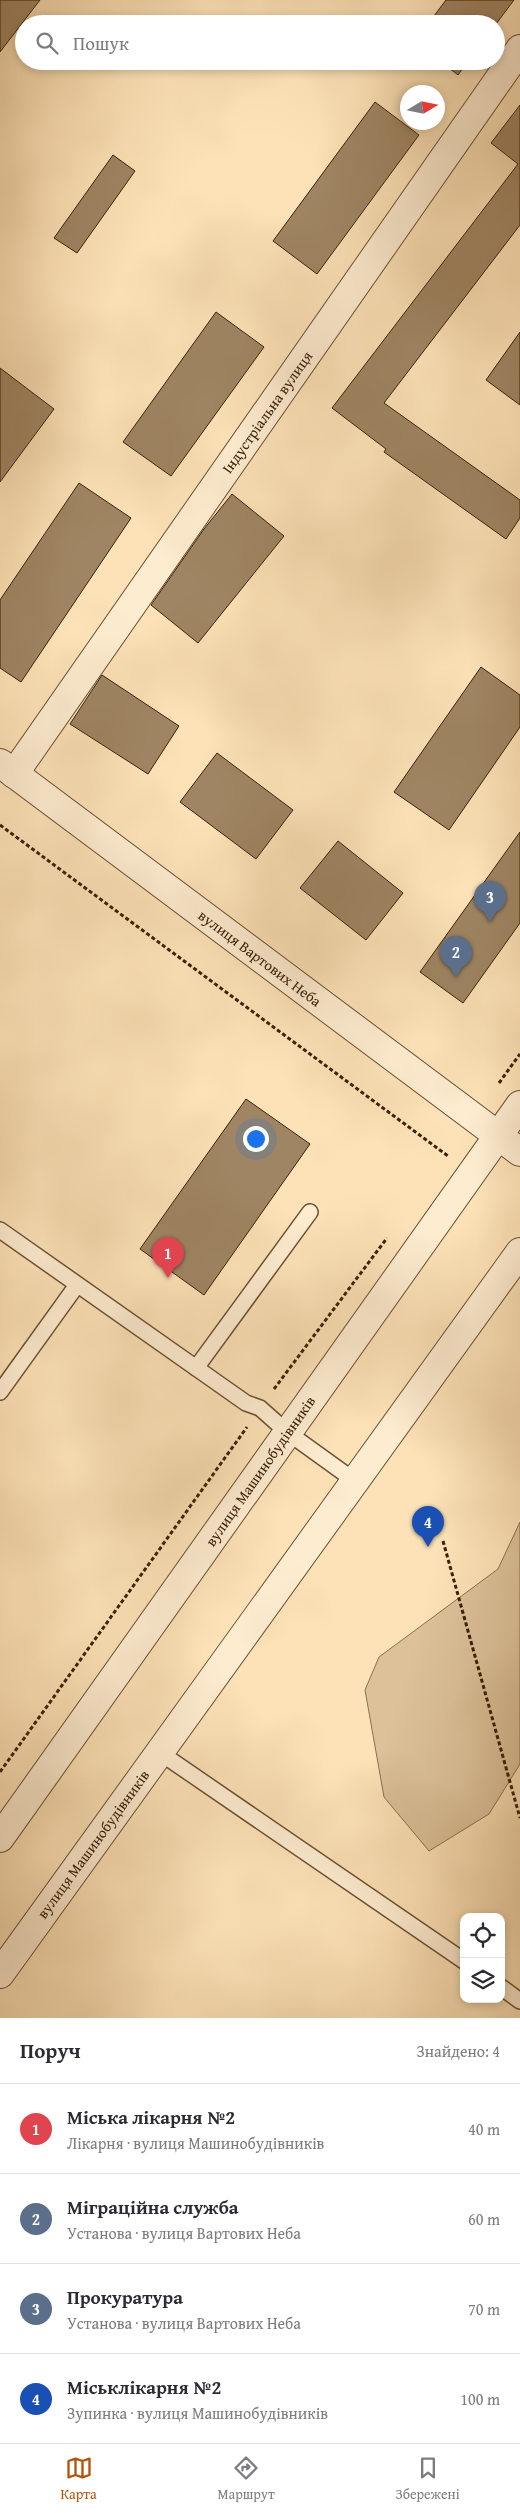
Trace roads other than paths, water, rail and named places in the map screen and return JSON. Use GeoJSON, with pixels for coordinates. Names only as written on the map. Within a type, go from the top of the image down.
{"type":"FeatureCollection","features":[{"type":"Feature","properties":{"kind":"street","name":"Індустріальна вулиця"},"geometry":{"type":"LineString","coordinates":[[7,769],[520,49]]}},
{"type":"Feature","properties":{"kind":"street","name":"вулиця Вартових Неба"},"geometry":{"type":"LineString","coordinates":[[7,769],[520,1152]]}},
{"type":"Feature","properties":{"kind":"street","name":"вулиця Машинобудівників"},"geometry":{"type":"LineString","coordinates":[[0,1838],[520,1105]]}},
{"type":"Feature","properties":{"kind":"street","name":"вулиця Машинобудівників"},"geometry":{"type":"LineString","coordinates":[[0,1974],[520,1252]]}},
{"type":"Feature","properties":{"kind":"lane"},"geometry":{"type":"LineString","coordinates":[[196,1368],[310,1212]]}},
{"type":"Feature","properties":{"kind":"lane"},"geometry":{"type":"LineString","coordinates":[[0,1230],[246,1403],[260,1408],[287,1432],[354,1481]]}},
{"type":"Feature","properties":{"kind":"lane"},"geometry":{"type":"LineString","coordinates":[[0,1392],[77,1285]]}},
{"type":"Feature","properties":{"kind":"lane"},"geometry":{"type":"LineString","coordinates":[[159,1752],[460,1958]]}},
{"type":"Feature","properties":{"kind":"lane"},"geometry":{"type":"LineString","coordinates":[[505,1990],[520,2001]]}},
{"type":"Feature","properties":{"kind":"place","name":"Прокуратура"},"geometry":{"type":"Point","coordinates":[490,922]}},
{"type":"Feature","properties":{"kind":"place","name":"Міграційна служба"},"geometry":{"type":"Point","coordinates":[456,977]}},
{"type":"Feature","properties":{"kind":"place","name":"Міська лікарня №2"},"geometry":{"type":"Point","coordinates":[168,1278]}},
{"type":"Feature","properties":{"kind":"place","name":"Міськлікарня №2"},"geometry":{"type":"Point","coordinates":[428,1547]}}]}
